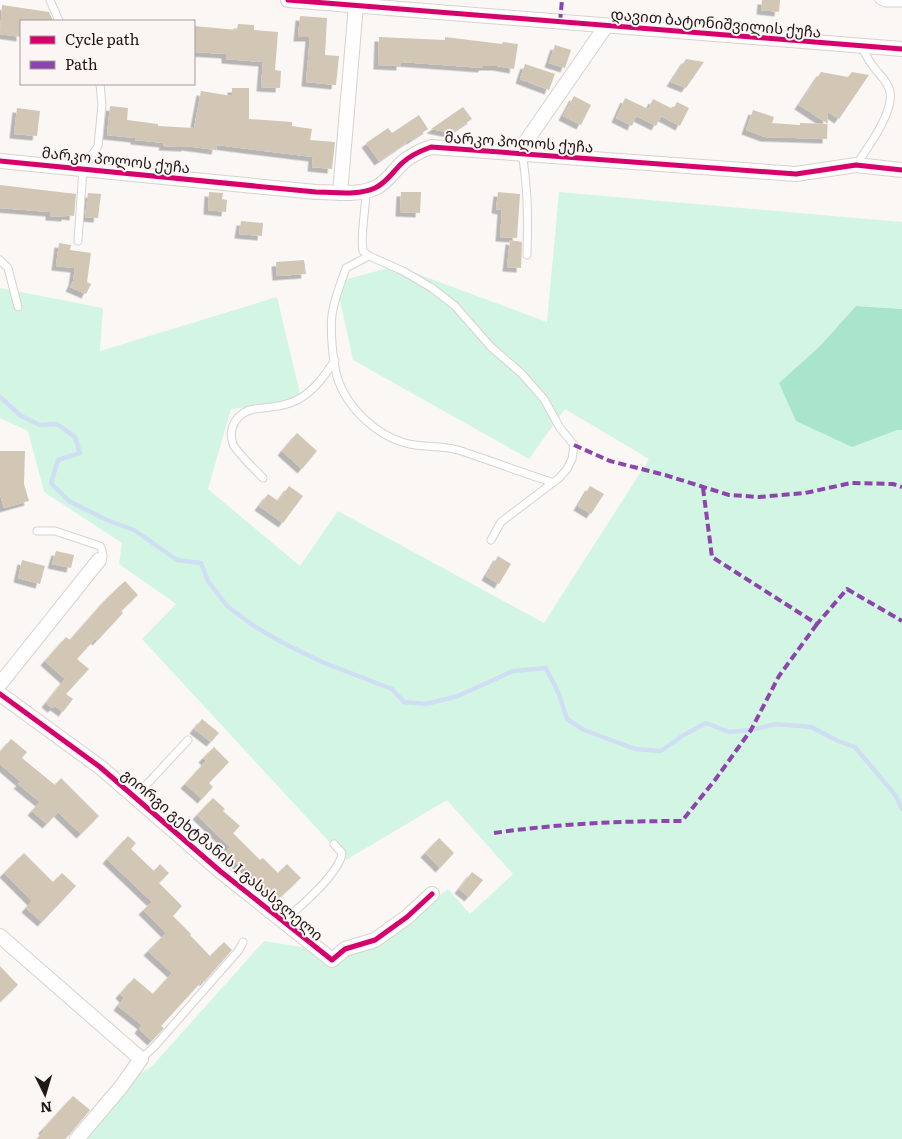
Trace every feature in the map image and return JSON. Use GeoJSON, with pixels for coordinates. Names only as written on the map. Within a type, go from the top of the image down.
{"type":"FeatureCollection","features":[{"type":"Feature","properties":{"kind":"street","name":"დავით ბატონიშვილის ქუჩა"},"geometry":{"type":"LineString","coordinates":[[288,0],[902,49]]}},
{"type":"Feature","properties":{"kind":"street"},"geometry":{"type":"LineString","coordinates":[[340,192],[356,5]]}},
{"type":"Feature","properties":{"kind":"street"},"geometry":{"type":"LineString","coordinates":[[520,153],[606,26]]}},
{"type":"Feature","properties":{"kind":"street","name":"მარკო პოლოს ქუჩა"},"geometry":{"type":"LineString","coordinates":[[0,161],[316,192],[357,193],[376,188],[388,179],[402,163],[418,152],[431,147],[796,174],[856,165],[902,170]]}},
{"type":"Feature","properties":{"kind":"street"},"geometry":{"type":"LineString","coordinates":[[0,684],[99,560]]}},
{"type":"Feature","properties":{"kind":"street","name":"გიორგი გეხტმანის I გასასვლელი"},"geometry":{"type":"LineString","coordinates":[[0,694],[100,767],[220,871],[332,960],[345,949],[375,940],[408,917],[432,894]]}},
{"type":"Feature","properties":{"kind":"street"},"geometry":{"type":"LineString","coordinates":[[0,936],[141,1059],[121,1087],[76,1139]]}},
{"type":"Feature","properties":{"kind":"lane"},"geometry":{"type":"LineString","coordinates":[[50,0],[59,20]]}},
{"type":"Feature","properties":{"kind":"lane"},"geometry":{"type":"LineString","coordinates":[[879,0],[902,3]]}},
{"type":"Feature","properties":{"kind":"lane"},"geometry":{"type":"LineString","coordinates":[[856,165],[875,138],[888,109],[891,93],[885,80],[872,66],[861,46]]}},
{"type":"Feature","properties":{"kind":"lane"},"geometry":{"type":"LineString","coordinates":[[78,241],[83,168],[98,146],[102,105],[100,85]]}},
{"type":"Feature","properties":{"kind":"lane"},"geometry":{"type":"LineString","coordinates":[[520,153],[527,181],[527,255]]}},
{"type":"Feature","properties":{"kind":"lane"},"geometry":{"type":"LineString","coordinates":[[366,191],[363,250],[369,256],[432,288],[455,306],[491,347],[521,374],[544,399],[560,428],[574,445],[572,459],[567,469],[501,522],[491,540]]}},
{"type":"Feature","properties":{"kind":"lane"},"geometry":{"type":"LineString","coordinates":[[369,256],[346,268],[332,316],[332,343],[338,379],[349,400],[366,421],[406,444],[455,449],[551,482]]}},
{"type":"Feature","properties":{"kind":"lane"},"geometry":{"type":"LineString","coordinates":[[0,260],[8,268],[18,307]]}},
{"type":"Feature","properties":{"kind":"lane"},"geometry":{"type":"LineString","coordinates":[[263,478],[233,445],[232,430],[237,418],[242,413],[282,406],[299,400],[312,390],[335,360]]}},
{"type":"Feature","properties":{"kind":"lane"},"geometry":{"type":"LineString","coordinates":[[37,531],[55,531],[100,546],[103,556],[99,560]]}},
{"type":"Feature","properties":{"kind":"lane"},"geometry":{"type":"LineString","coordinates":[[136,797],[188,740]]}},
{"type":"Feature","properties":{"kind":"lane"},"geometry":{"type":"LineString","coordinates":[[282,922],[295,912],[326,880],[339,862],[342,853],[334,844]]}},
{"type":"Feature","properties":{"kind":"lane"},"geometry":{"type":"LineString","coordinates":[[141,1059],[154,1047],[239,950],[243,942]]}},
{"type":"Feature","properties":{"kind":"green space"},"geometry":{"type":"Polygon","coordinates":[[[559,192],[902,222],[902,309],[856,306],[820,346],[779,383],[897,430],[902,430],[902,1139],[82,1139],[140,1074],[153,1065],[264,941],[353,955],[386,937],[448,889],[470,914],[513,874],[447,800],[346,860],[142,639],[176,604],[119,564],[122,543],[44,492],[28,431],[0,418],[0,288],[103,308],[100,351],[277,297],[302,402],[231,409],[208,489],[300,566],[338,511],[544,623],[649,459],[565,409],[529,459],[353,360],[336,282],[396,266],[547,322],[559,192]]]}},
{"type":"Feature","properties":{"kind":"green space"},"geometry":{"type":"Polygon","coordinates":[[[856,306],[902,309],[902,430],[897,430],[852,447],[796,421],[779,383],[820,346],[856,306]]]}},
{"type":"Feature","properties":{"kind":"building"},"geometry":{"type":"Polygon","coordinates":[[[762,0],[780,0],[779,12],[761,10],[762,0]]]}},
{"type":"Feature","properties":{"kind":"building"},"geometry":{"type":"Polygon","coordinates":[[[2,5],[49,12],[53,20],[20,20],[20,37],[0,34],[2,5]]]}},
{"type":"Feature","properties":{"kind":"building"},"geometry":{"type":"Polygon","coordinates":[[[300,16],[327,18],[325,55],[339,56],[336,85],[306,82],[310,37],[298,37],[300,16]]]}},
{"type":"Feature","properties":{"kind":"building"},"geometry":{"type":"Polygon","coordinates":[[[238,24],[254,25],[254,30],[278,32],[275,70],[281,71],[280,88],[261,87],[263,62],[226,59],[226,54],[195,52],[195,26],[237,30],[238,24]]]}},
{"type":"Feature","properties":{"kind":"building"},"geometry":{"type":"Polygon","coordinates":[[[379,37],[445,40],[445,37],[502,44],[503,42],[518,44],[514,69],[497,66],[483,66],[483,68],[401,62],[401,66],[378,65],[379,37]]]}},
{"type":"Feature","properties":{"kind":"building"},"geometry":{"type":"Polygon","coordinates":[[[555,45],[571,50],[565,68],[549,63],[555,45]]]}},
{"type":"Feature","properties":{"kind":"building"},"geometry":{"type":"Polygon","coordinates":[[[686,59],[704,62],[686,88],[671,82],[686,59]]]}},
{"type":"Feature","properties":{"kind":"building"},"geometry":{"type":"Polygon","coordinates":[[[525,64],[555,74],[549,90],[520,79],[525,64]]]}},
{"type":"Feature","properties":{"kind":"building"},"geometry":{"type":"Polygon","coordinates":[[[821,72],[848,77],[852,72],[869,75],[839,119],[828,112],[828,124],[799,105],[821,72]]]}},
{"type":"Feature","properties":{"kind":"building"},"geometry":{"type":"Polygon","coordinates":[[[232,88],[249,88],[249,119],[292,122],[292,126],[312,129],[310,140],[335,142],[332,169],[312,167],[313,157],[217,145],[216,150],[186,146],[163,146],[164,143],[107,135],[110,106],[128,108],[127,120],[158,124],[158,126],[194,128],[201,91],[232,96],[232,88]]]}},
{"type":"Feature","properties":{"kind":"building"},"geometry":{"type":"Polygon","coordinates":[[[574,96],[591,105],[581,125],[563,116],[574,96]]]}},
{"type":"Feature","properties":{"kind":"building"},"geometry":{"type":"Polygon","coordinates":[[[625,98],[648,109],[653,99],[673,109],[677,102],[689,108],[680,126],[661,116],[656,126],[636,116],[632,126],[616,118],[625,98]]]}},
{"type":"Feature","properties":{"kind":"building"},"geometry":{"type":"Polygon","coordinates":[[[463,107],[472,119],[451,133],[431,129],[463,107]]]}},
{"type":"Feature","properties":{"kind":"building"},"geometry":{"type":"Polygon","coordinates":[[[17,108],[40,111],[37,136],[14,134],[17,108]]]}},
{"type":"Feature","properties":{"kind":"building"},"geometry":{"type":"Polygon","coordinates":[[[753,110],[774,117],[772,123],[828,124],[827,139],[765,137],[746,130],[753,110]]]}},
{"type":"Feature","properties":{"kind":"building"},"geometry":{"type":"Polygon","coordinates":[[[419,115],[428,129],[379,161],[366,143],[388,128],[392,133],[419,115]]]}},
{"type":"Feature","properties":{"kind":"building"},"geometry":{"type":"Polygon","coordinates":[[[0,185],[76,194],[74,216],[50,216],[50,212],[0,208],[0,185]]]}},
{"type":"Feature","properties":{"kind":"building"},"geometry":{"type":"Polygon","coordinates":[[[209,192],[223,193],[222,199],[227,200],[226,212],[208,210],[209,192]]]}},
{"type":"Feature","properties":{"kind":"building"},"geometry":{"type":"Polygon","coordinates":[[[401,192],[421,192],[420,213],[400,212],[401,192]]]}},
{"type":"Feature","properties":{"kind":"building"},"geometry":{"type":"Polygon","coordinates":[[[498,192],[520,194],[517,238],[500,237],[502,210],[496,209],[498,192]]]}},
{"type":"Feature","properties":{"kind":"building"},"geometry":{"type":"Polygon","coordinates":[[[88,193],[101,194],[98,218],[85,217],[88,193]]]}},
{"type":"Feature","properties":{"kind":"building"},"geometry":{"type":"Polygon","coordinates":[[[241,221],[263,223],[262,236],[239,234],[241,221]]]}},
{"type":"Feature","properties":{"kind":"building"},"geometry":{"type":"Polygon","coordinates":[[[510,240],[522,242],[521,268],[507,267],[510,240]]]}},
{"type":"Feature","properties":{"kind":"building"},"geometry":{"type":"Polygon","coordinates":[[[59,243],[71,245],[70,250],[91,253],[87,282],[91,284],[86,294],[70,287],[75,268],[56,266],[59,243]]]}},
{"type":"Feature","properties":{"kind":"building"},"geometry":{"type":"Polygon","coordinates":[[[304,260],[306,274],[277,276],[276,262],[304,260]]]}},
{"type":"Feature","properties":{"kind":"building"},"geometry":{"type":"Polygon","coordinates":[[[297,433],[317,451],[302,469],[282,451],[297,433]]]}},
{"type":"Feature","properties":{"kind":"building"},"geometry":{"type":"Polygon","coordinates":[[[0,451],[25,451],[24,484],[29,501],[4,508],[0,494],[0,451]]]}},
{"type":"Feature","properties":{"kind":"building"},"geometry":{"type":"Polygon","coordinates":[[[289,486],[303,496],[283,523],[259,506],[268,494],[278,501],[289,486]]]}},
{"type":"Feature","properties":{"kind":"building"},"geometry":{"type":"Polygon","coordinates":[[[590,486],[604,494],[591,514],[578,506],[590,486]]]}},
{"type":"Feature","properties":{"kind":"building"},"geometry":{"type":"Polygon","coordinates":[[[56,551],[74,555],[71,568],[52,564],[56,551]]]}},
{"type":"Feature","properties":{"kind":"building"},"geometry":{"type":"Polygon","coordinates":[[[498,556],[511,564],[499,584],[486,576],[498,556]]]}},
{"type":"Feature","properties":{"kind":"building"},"geometry":{"type":"Polygon","coordinates":[[[22,560],[45,566],[40,584],[18,578],[22,560]]]}},
{"type":"Feature","properties":{"kind":"building"},"geometry":{"type":"Polygon","coordinates":[[[125,581],[138,595],[121,611],[123,613],[97,641],[95,639],[77,659],[89,669],[66,694],[73,699],[63,712],[55,706],[52,708],[46,703],[65,679],[45,661],[66,637],[70,640],[107,598],[125,581]]]}},
{"type":"Feature","properties":{"kind":"building"},"geometry":{"type":"Polygon","coordinates":[[[202,719],[219,733],[211,742],[194,729],[202,719]]]}},
{"type":"Feature","properties":{"kind":"building"},"geometry":{"type":"Polygon","coordinates":[[[11,739],[27,752],[22,758],[55,785],[61,778],[99,816],[81,834],[58,812],[47,824],[32,811],[40,802],[18,784],[21,782],[0,764],[0,752],[11,739]]]}},
{"type":"Feature","properties":{"kind":"building"},"geometry":{"type":"Polygon","coordinates":[[[214,747],[229,762],[209,783],[213,787],[202,799],[185,784],[206,761],[203,758],[214,747]]]}},
{"type":"Feature","properties":{"kind":"building"},"geometry":{"type":"Polygon","coordinates":[[[213,798],[225,809],[223,811],[240,826],[233,833],[260,860],[263,858],[278,873],[287,864],[301,878],[274,903],[259,891],[263,887],[243,866],[241,868],[225,852],[230,847],[197,815],[213,798]]]}},
{"type":"Feature","properties":{"kind":"building"},"geometry":{"type":"Polygon","coordinates":[[[128,836],[136,843],[131,849],[154,871],[160,864],[169,873],[159,883],[182,906],[173,916],[190,935],[210,956],[224,942],[232,950],[161,1026],[164,1028],[152,1041],[139,1029],[142,1025],[118,1006],[124,998],[120,994],[134,978],[153,994],[172,973],[148,951],[166,933],[143,910],[152,902],[107,859],[128,836]]]}},
{"type":"Feature","properties":{"kind":"building"},"geometry":{"type":"Polygon","coordinates":[[[439,838],[454,853],[440,868],[425,853],[439,838]]]}},
{"type":"Feature","properties":{"kind":"building"},"geometry":{"type":"Polygon","coordinates":[[[24,853],[53,882],[62,873],[76,886],[42,922],[26,908],[32,901],[4,873],[24,853]]]}},
{"type":"Feature","properties":{"kind":"building"},"geometry":{"type":"Polygon","coordinates":[[[472,872],[483,880],[469,897],[459,889],[472,872]]]}},
{"type":"Feature","properties":{"kind":"building"},"geometry":{"type":"Polygon","coordinates":[[[0,966],[18,985],[0,1002],[0,966]]]}},
{"type":"Feature","properties":{"kind":"building"},"geometry":{"type":"Polygon","coordinates":[[[73,1096],[90,1110],[70,1134],[65,1139],[37,1139],[44,1131],[43,1129],[73,1096]]]}},
{"type":"Feature","properties":{"kind":"waterway"},"geometry":{"type":"LineString","coordinates":[[0,397],[21,416],[40,425],[57,424],[75,437],[80,453],[58,460],[51,483],[69,501],[107,520],[134,530],[177,560],[201,563],[208,581],[227,606],[254,626],[322,662],[392,689],[404,702],[426,704],[458,696],[513,671],[546,668],[559,694],[567,719],[584,730],[635,749],[661,751],[682,736],[706,723],[729,732],[751,730],[776,724],[811,727],[838,741],[855,747],[896,796],[902,809]]}},
{"type":"Feature","properties":{"kind":"marked path"},"geometry":{"type":"LineString","coordinates":[[560,22],[562,0]]}},
{"type":"Feature","properties":{"kind":"marked path"},"geometry":{"type":"LineString","coordinates":[[574,445],[610,461],[665,475],[729,495],[759,497],[805,493],[851,483],[893,484],[902,487]]}},
{"type":"Feature","properties":{"kind":"marked path"},"geometry":{"type":"LineString","coordinates":[[703,488],[712,557],[817,624],[847,589],[902,621]]}},
{"type":"Feature","properties":{"kind":"marked path"},"geometry":{"type":"LineString","coordinates":[[494,833],[587,824],[682,821],[715,780],[751,730],[779,676],[817,624]]}},
{"type":"Feature","properties":{"kind":"cycle path"},"geometry":{"type":"LineString","coordinates":[[288,0],[902,49]]}},
{"type":"Feature","properties":{"kind":"cycle path"},"geometry":{"type":"LineString","coordinates":[[0,161],[316,192],[346,193],[361,192],[379,186],[401,164],[419,152],[431,147],[796,174],[856,165],[902,170]]}},
{"type":"Feature","properties":{"kind":"cycle path"},"geometry":{"type":"LineString","coordinates":[[0,694],[100,767],[220,871],[332,960],[345,949],[375,940],[407,917],[432,894]]}}]}
